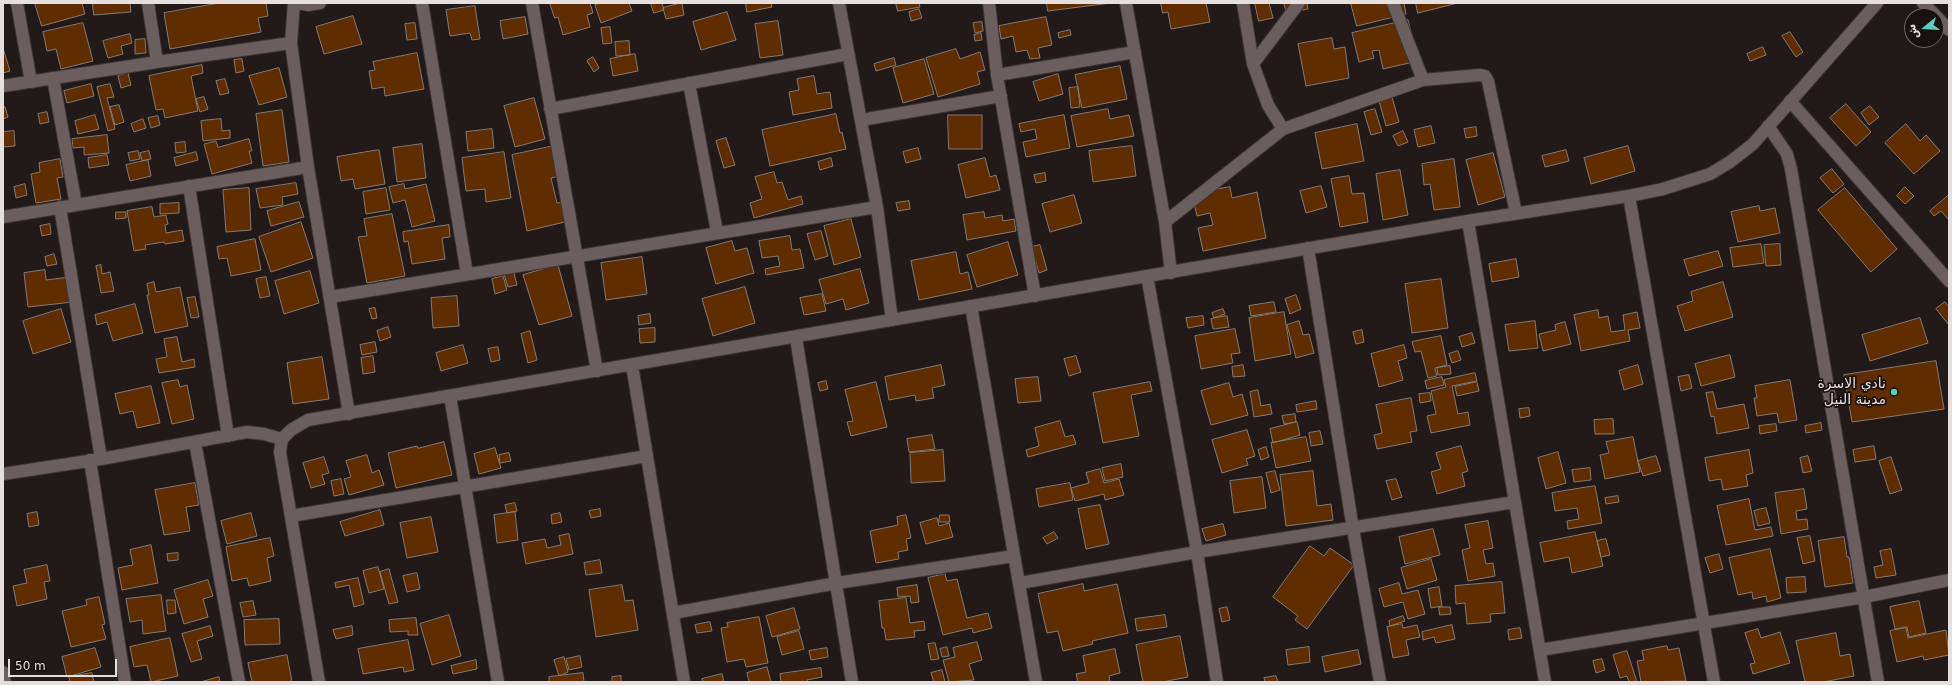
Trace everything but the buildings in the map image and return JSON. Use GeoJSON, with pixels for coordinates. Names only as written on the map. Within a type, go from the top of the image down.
{"type":"FeatureCollection","features":[{"type":"Feature","properties":{"kind":"street"},"geometry":{"type":"LineString","coordinates":[[17,3],[31,82]]}},
{"type":"Feature","properties":{"kind":"street"},"geometry":{"type":"LineString","coordinates":[[148,3],[157,62]]}},
{"type":"Feature","properties":{"kind":"street"},"geometry":{"type":"LineString","coordinates":[[294,3],[291,43],[308,167],[349,414]]}},
{"type":"Feature","properties":{"kind":"street"},"geometry":{"type":"LineString","coordinates":[[298,3],[308,5],[320,3]]}},
{"type":"Feature","properties":{"kind":"street"},"geometry":{"type":"LineString","coordinates":[[422,3],[467,274]]}},
{"type":"Feature","properties":{"kind":"street"},"geometry":{"type":"LineString","coordinates":[[532,3],[597,371]]}},
{"type":"Feature","properties":{"kind":"street"},"geometry":{"type":"LineString","coordinates":[[839,3],[877,207],[892,320]]}},
{"type":"Feature","properties":{"kind":"street"},"geometry":{"type":"LineString","coordinates":[[989,3],[1001,96],[1035,296]]}},
{"type":"Feature","properties":{"kind":"street"},"geometry":{"type":"LineString","coordinates":[[1126,3],[1165,222],[1171,273]]}},
{"type":"Feature","properties":{"kind":"street"},"geometry":{"type":"LineString","coordinates":[[1243,3],[1253,64],[1268,105],[1283,129]]}},
{"type":"Feature","properties":{"kind":"street"},"geometry":{"type":"LineString","coordinates":[[1253,64],[1299,3]]}},
{"type":"Feature","properties":{"kind":"street"},"geometry":{"type":"LineString","coordinates":[[1393,3],[1423,80]]}},
{"type":"Feature","properties":{"kind":"street"},"geometry":{"type":"LineString","coordinates":[[319,682],[280,452],[282,439],[291,430],[308,420],[796,338],[971,306],[1171,273],[1308,248],[1516,213],[1629,196],[1663,189],[1710,174],[1730,162],[1753,144],[1877,3]]}},
{"type":"Feature","properties":{"kind":"street"},"geometry":{"type":"LineString","coordinates":[[3,86],[291,43]]}},
{"type":"Feature","properties":{"kind":"street"},"geometry":{"type":"LineString","coordinates":[[998,75],[1135,52]]}},
{"type":"Feature","properties":{"kind":"street"},"geometry":{"type":"LineString","coordinates":[[550,108],[848,54]]}},
{"type":"Feature","properties":{"kind":"street"},"geometry":{"type":"LineString","coordinates":[[1165,222],[1283,129],[1423,80],[1480,75],[1484,76],[1488,81],[1516,213]]}},
{"type":"Feature","properties":{"kind":"street"},"geometry":{"type":"LineString","coordinates":[[53,78],[76,205]]}},
{"type":"Feature","properties":{"kind":"street"},"geometry":{"type":"LineString","coordinates":[[689,83],[716,232]]}},
{"type":"Feature","properties":{"kind":"street"},"geometry":{"type":"LineString","coordinates":[[861,120],[1001,96]]}},
{"type":"Feature","properties":{"kind":"street"},"geometry":{"type":"LineString","coordinates":[[1790,101],[1949,281]]}},
{"type":"Feature","properties":{"kind":"street"},"geometry":{"type":"LineString","coordinates":[[1768,126],[1787,154],[1791,169],[1878,682]]}},
{"type":"Feature","properties":{"kind":"street"},"geometry":{"type":"LineString","coordinates":[[3,216],[308,167]]}},
{"type":"Feature","properties":{"kind":"street"},"geometry":{"type":"LineString","coordinates":[[189,186],[228,436]]}},
{"type":"Feature","properties":{"kind":"street"},"geometry":{"type":"LineString","coordinates":[[1629,196],[1714,682]]}},
{"type":"Feature","properties":{"kind":"street"},"geometry":{"type":"LineString","coordinates":[[60,207],[96,460],[125,682]]}},
{"type":"Feature","properties":{"kind":"street"},"geometry":{"type":"LineString","coordinates":[[330,296],[877,207]]}},
{"type":"Feature","properties":{"kind":"street"},"geometry":{"type":"LineString","coordinates":[[1468,221],[1545,682]]}},
{"type":"Feature","properties":{"kind":"street"},"geometry":{"type":"LineString","coordinates":[[1308,248],[1380,682]]}},
{"type":"Feature","properties":{"kind":"street"},"geometry":{"type":"LineString","coordinates":[[1147,276],[1197,552],[1217,682]]}},
{"type":"Feature","properties":{"kind":"street"},"geometry":{"type":"LineString","coordinates":[[971,306],[1014,556],[1020,582],[1036,682]]}},
{"type":"Feature","properties":{"kind":"street"},"geometry":{"type":"LineString","coordinates":[[796,338],[852,682]]}},
{"type":"Feature","properties":{"kind":"street"},"geometry":{"type":"LineString","coordinates":[[632,365],[684,682]]}},
{"type":"Feature","properties":{"kind":"street"},"geometry":{"type":"LineString","coordinates":[[450,396],[498,682]]}},
{"type":"Feature","properties":{"kind":"street"},"geometry":{"type":"LineString","coordinates":[[3,474],[96,460],[246,432],[264,434],[282,439]]}},
{"type":"Feature","properties":{"kind":"street"},"geometry":{"type":"LineString","coordinates":[[195,442],[239,682]]}},
{"type":"Feature","properties":{"kind":"street"},"geometry":{"type":"LineString","coordinates":[[291,516],[647,456]]}},
{"type":"Feature","properties":{"kind":"street"},"geometry":{"type":"LineString","coordinates":[[1020,582],[1197,552],[1354,529],[1515,502]]}},
{"type":"Feature","properties":{"kind":"street"},"geometry":{"type":"LineString","coordinates":[[673,613],[837,583],[1014,556]]}},
{"type":"Feature","properties":{"kind":"street"},"geometry":{"type":"LineString","coordinates":[[1540,650],[1864,597],[1949,580]]}},
{"type":"Feature","properties":{"kind":"street"},"geometry":{"type":"LineString","coordinates":[[3,672],[4,682]]}},
{"type":"Feature","properties":{"kind":"place","name":"نادي الاسرة مدينة النيل"},"geometry":{"type":"Point","coordinates":[1894,392]}}]}
